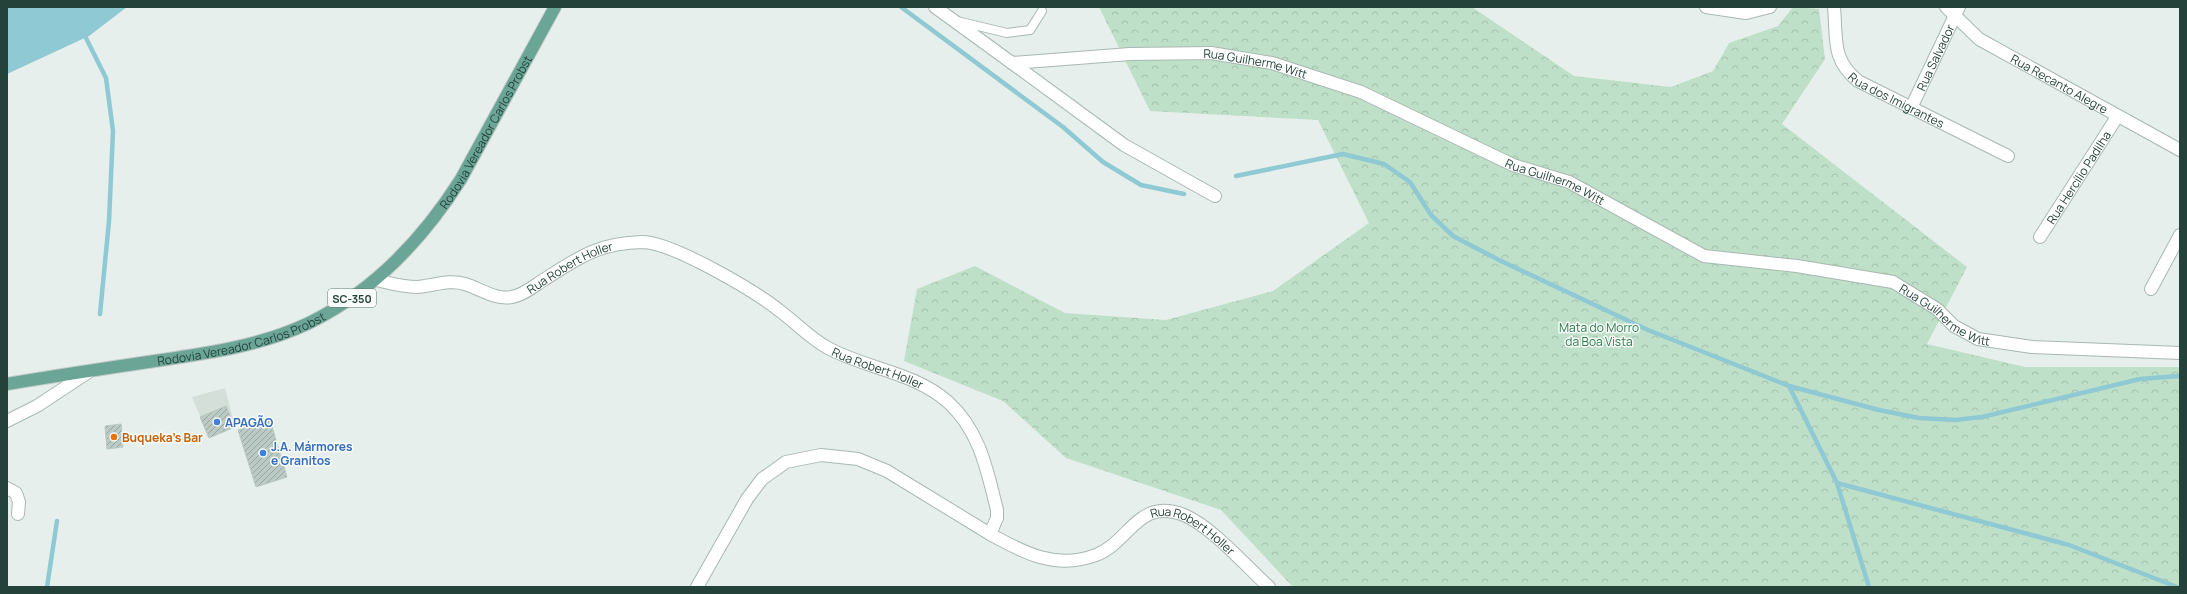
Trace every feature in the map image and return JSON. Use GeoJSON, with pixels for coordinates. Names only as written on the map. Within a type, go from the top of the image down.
{"type":"FeatureCollection","features":[{"type":"Feature","properties":{"kind":"main road","name":"Rodovia Vereador Carlos Probst"},"geometry":{"type":"LineString","coordinates":[[7,384],[232,348],[273,337],[308,324],[336,309],[376,280],[404,253],[444,205],[461,179],[555,7]]}},
{"type":"Feature","properties":{"kind":"street"},"geometry":{"type":"LineString","coordinates":[[935,7],[1124,145],[1215,196]]}},
{"type":"Feature","properties":{"kind":"street"},"geometry":{"type":"LineString","coordinates":[[1706,7],[1746,13],[1770,7]]}},
{"type":"Feature","properties":{"kind":"street","name":"Rua dos Imigrantes"},"geometry":{"type":"LineString","coordinates":[[1834,7],[1838,53],[1846,71],[1858,81],[2008,156]]}},
{"type":"Feature","properties":{"kind":"street","name":"Rua Salvador"},"geometry":{"type":"LineString","coordinates":[[1910,108],[1953,10]]}},
{"type":"Feature","properties":{"kind":"street","name":"Rua Recanto Alegre"},"geometry":{"type":"LineString","coordinates":[[1953,10],[1979,39],[2117,117],[2180,150]]}},
{"type":"Feature","properties":{"kind":"street","name":"Rua Guilherme Witt"},"geometry":{"type":"LineString","coordinates":[[1012,63],[1130,54],[1210,53],[1272,64],[1361,92],[1513,165],[1569,182],[1704,256],[1797,266],[1893,282],[1937,309],[1954,326],[1978,339],[2032,347],[2180,353]]}},
{"type":"Feature","properties":{"kind":"street","name":"Rua Hercílio Padilha"},"geometry":{"type":"LineString","coordinates":[[2040,237],[2117,117]]}},
{"type":"Feature","properties":{"kind":"street"},"geometry":{"type":"LineString","coordinates":[[2151,288],[2180,235]]}},
{"type":"Feature","properties":{"kind":"street","name":"Rua Robert Holler"},"geometry":{"type":"LineString","coordinates":[[376,280],[418,287],[454,282],[465,284],[497,297],[512,297],[526,292],[593,250],[622,243],[645,242],[681,253],[714,270],[780,310],[825,347],[847,358],[909,378],[930,389],[948,402],[966,421],[980,445],[997,510],[997,518],[990,534],[1026,554],[1051,560],[1082,559],[1097,554],[1110,547],[1136,521],[1148,514],[1164,510],[1184,515],[1203,526],[1269,587]]}},
{"type":"Feature","properties":{"kind":"street"},"geometry":{"type":"LineString","coordinates":[[7,421],[37,406],[90,371]]}},
{"type":"Feature","properties":{"kind":"street"},"geometry":{"type":"LineString","coordinates":[[697,587],[747,499],[762,479],[786,462],[821,455],[858,459],[887,471],[990,534]]}},
{"type":"Feature","properties":{"kind":"street"},"geometry":{"type":"LineString","coordinates":[[7,488],[16,493],[19,502],[18,514]]}},
{"type":"Feature","properties":{"kind":"lane"},"geometry":{"type":"LineString","coordinates":[[953,20],[1007,33],[1030,30],[1042,11]]}},
{"type":"Feature","properties":{"kind":"shaded area"},"geometry":{"type":"Polygon","coordinates":[[[225,388],[235,427],[209,438],[192,397],[225,388]]]}},
{"type":"Feature","properties":{"kind":"green space","name":"Mata do Morro da Boa Vista"},"geometry":{"type":"Polygon","coordinates":[[[1099,7],[1472,7],[1574,76],[1671,87],[1713,71],[1729,43],[1778,26],[1793,7],[1819,9],[1825,59],[1782,124],[1967,267],[1927,344],[2025,367],[2180,367],[2180,587],[1293,587],[1221,510],[1066,458],[1003,401],[904,361],[917,289],[975,266],[1065,313],[1166,320],[1273,291],[1369,223],[1318,120],[1150,111],[1099,7]]]}},
{"type":"Feature","properties":{"kind":"water"},"geometry":{"type":"Polygon","coordinates":[[[7,7],[127,7],[89,36],[7,74],[7,7]]]}},
{"type":"Feature","properties":{"kind":"building","name":"APAGÃO"},"geometry":{"type":"Polygon","coordinates":[[[226,406],[235,427],[209,438],[200,417],[226,406]]]}},
{"type":"Feature","properties":{"kind":"building","name":"J.A. Mármores e Granitos"},"geometry":{"type":"Polygon","coordinates":[[[270,420],[287,477],[256,487],[238,430],[270,420]]]}},
{"type":"Feature","properties":{"kind":"building","name":"Buqueka's Bar"},"geometry":{"type":"Polygon","coordinates":[[[121,424],[123,447],[107,449],[105,426],[121,424]]]}},
{"type":"Feature","properties":{"kind":"waterway"},"geometry":{"type":"LineString","coordinates":[[901,7],[1063,127],[1103,162],[1141,185],[1184,194]]}},
{"type":"Feature","properties":{"kind":"waterway"},"geometry":{"type":"LineString","coordinates":[[83,32],[106,78],[113,131],[109,221],[100,314]]}},
{"type":"Feature","properties":{"kind":"waterway"},"geometry":{"type":"LineString","coordinates":[[1236,176],[1343,154],[1384,164],[1410,182],[1431,215],[1453,236],[1501,261],[1648,330],[1789,386],[1879,410],[1919,418],[1955,420],[1982,417],[2140,379],[2180,376]]}},
{"type":"Feature","properties":{"kind":"waterway"},"geometry":{"type":"LineString","coordinates":[[1789,386],[1837,483],[1869,587]]}},
{"type":"Feature","properties":{"kind":"waterway"},"geometry":{"type":"LineString","coordinates":[[1837,483],[2069,545],[2177,587]]}},
{"type":"Feature","properties":{"kind":"waterway"},"geometry":{"type":"LineString","coordinates":[[47,587],[57,521]]}},
{"type":"Feature","properties":{"kind":"place","name":"APAGÃO"},"geometry":{"type":"Point","coordinates":[217,422]}},
{"type":"Feature","properties":{"kind":"place","name":"Buqueka's Bar"},"geometry":{"type":"Point","coordinates":[114,437]}},
{"type":"Feature","properties":{"kind":"place","name":"J.A. Mármores e Granitos"},"geometry":{"type":"Point","coordinates":[263,453]}}]}
